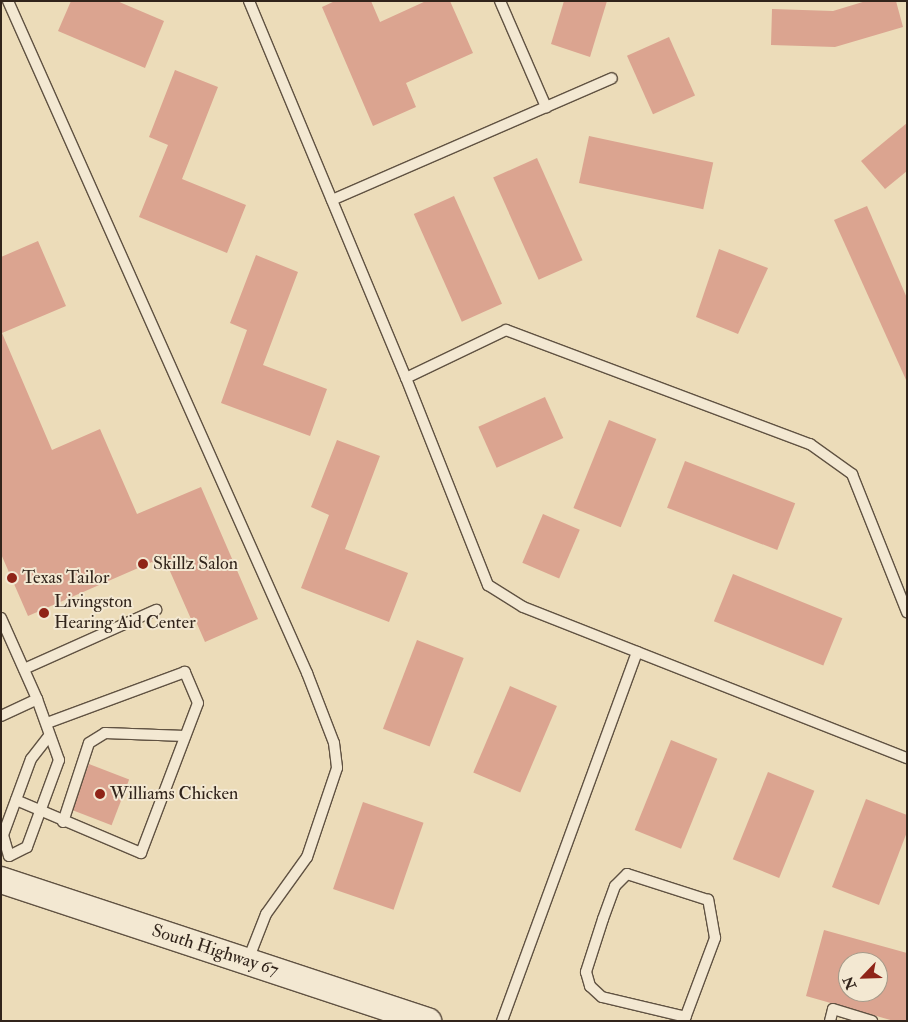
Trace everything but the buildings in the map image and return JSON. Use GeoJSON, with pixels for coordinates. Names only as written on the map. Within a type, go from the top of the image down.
{"type":"FeatureCollection","features":[{"type":"Feature","properties":{"kind":"main road","name":"South Highway 67"},"geometry":{"type":"LineString","coordinates":[[5,868],[248,962],[428,1021]]}},
{"type":"Feature","properties":{"kind":"lane"},"geometry":{"type":"LineString","coordinates":[[8,1],[307,673],[334,743],[336,768],[307,857],[266,914],[248,962]]}},
{"type":"Feature","properties":{"kind":"lane"},"geometry":{"type":"LineString","coordinates":[[249,1],[406,378],[488,585],[523,608],[907,758]]}},
{"type":"Feature","properties":{"kind":"lane"},"geometry":{"type":"LineString","coordinates":[[500,1],[546,107]]}},
{"type":"Feature","properties":{"kind":"lane"},"geometry":{"type":"LineString","coordinates":[[332,200],[612,78]]}},
{"type":"Feature","properties":{"kind":"lane"},"geometry":{"type":"LineString","coordinates":[[406,378],[506,330],[810,444],[852,474],[907,612]]}},
{"type":"Feature","properties":{"kind":"lane"},"geometry":{"type":"LineString","coordinates":[[24,669],[156,610]]}},
{"type":"Feature","properties":{"kind":"lane"},"geometry":{"type":"LineString","coordinates":[[1,618],[38,699],[47,723],[49,736],[59,760],[27,847],[5,868],[1,876]]}},
{"type":"Feature","properties":{"kind":"lane"},"geometry":{"type":"LineString","coordinates":[[502,1021],[637,652]]}},
{"type":"Feature","properties":{"kind":"lane"},"geometry":{"type":"LineString","coordinates":[[16,800],[63,822],[141,853],[198,703],[185,672],[47,723]]}},
{"type":"Feature","properties":{"kind":"lane"},"geometry":{"type":"LineString","coordinates":[[1,716],[38,699]]}},
{"type":"Feature","properties":{"kind":"lane"},"geometry":{"type":"LineString","coordinates":[[63,822],[89,743],[105,733],[185,736]]}},
{"type":"Feature","properties":{"kind":"lane"},"geometry":{"type":"LineString","coordinates":[[5,868],[3,835],[31,759],[49,736]]}},
{"type":"Feature","properties":{"kind":"lane"},"geometry":{"type":"LineString","coordinates":[[627,874],[708,900],[714,938],[685,1019],[602,997],[590,986],[586,972],[603,919],[615,886],[627,874]]}},
{"type":"Feature","properties":{"kind":"lane"},"geometry":{"type":"LineString","coordinates":[[830,1021],[833,1009],[872,1021]]}},
{"type":"Feature","properties":{"kind":"place","name":"Skillz Salon"},"geometry":{"type":"Point","coordinates":[143,564]}},
{"type":"Feature","properties":{"kind":"place","name":"Texas Tailor"},"geometry":{"type":"Point","coordinates":[12,578]}},
{"type":"Feature","properties":{"kind":"place","name":"Livingston Hearing Aid Center"},"geometry":{"type":"Point","coordinates":[44,613]}},
{"type":"Feature","properties":{"kind":"place","name":"Williams Chicken"},"geometry":{"type":"Point","coordinates":[100,794]}}]}
